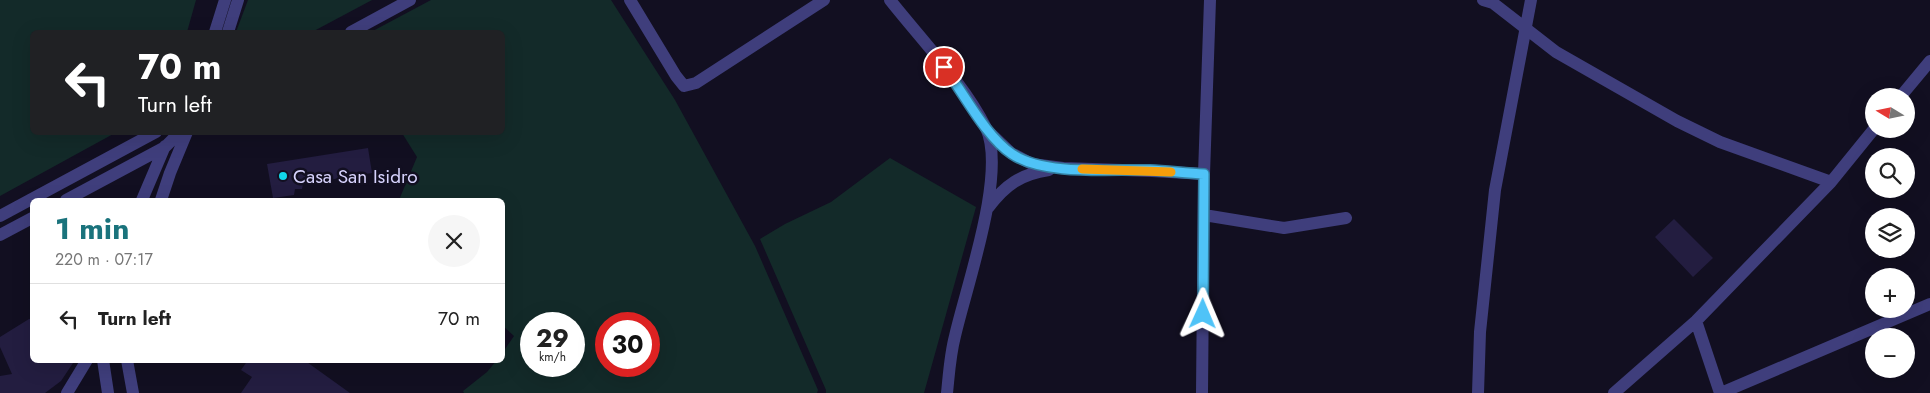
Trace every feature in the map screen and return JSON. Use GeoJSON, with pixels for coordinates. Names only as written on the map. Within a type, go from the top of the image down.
{"type":"FeatureCollection","features":[{"type":"Feature","properties":{"kind":"street"},"geometry":{"type":"LineString","coordinates":[[216,30],[224,0]]}},
{"type":"Feature","properties":{"kind":"street"},"geometry":{"type":"LineString","coordinates":[[229,30],[238,0]]}},
{"type":"Feature","properties":{"kind":"street"},"geometry":{"type":"LineString","coordinates":[[355,30],[410,0]]}},
{"type":"Feature","properties":{"kind":"street"},"geometry":{"type":"LineString","coordinates":[[630,0],[684,86],[696,83],[824,0]]}},
{"type":"Feature","properties":{"kind":"street"},"geometry":{"type":"LineString","coordinates":[[890,0],[954,80],[986,129],[1011,153],[1032,164],[1063,168],[1152,170],[1204,174]]}},
{"type":"Feature","properties":{"kind":"street"},"geometry":{"type":"LineString","coordinates":[[1202,393],[1204,174],[1210,0]]}},
{"type":"Feature","properties":{"kind":"street"},"geometry":{"type":"LineString","coordinates":[[1483,0],[1493,3],[1556,52],[1677,121],[1720,142],[1831,182]]}},
{"type":"Feature","properties":{"kind":"street"},"geometry":{"type":"LineString","coordinates":[[1478,393],[1480,332],[1495,190],[1531,0]]}},
{"type":"Feature","properties":{"kind":"street"},"geometry":{"type":"LineString","coordinates":[[1908,88],[1930,61]]}},
{"type":"Feature","properties":{"kind":"street"},"geometry":{"type":"LineString","coordinates":[[947,393],[954,338],[986,210],[992,178],[992,151],[986,129]]}},
{"type":"Feature","properties":{"kind":"street"},"geometry":{"type":"LineString","coordinates":[[33,198],[150,135]]}},
{"type":"Feature","properties":{"kind":"street"},"geometry":{"type":"LineString","coordinates":[[143,198],[170,135]]}},
{"type":"Feature","properties":{"kind":"street"},"geometry":{"type":"LineString","coordinates":[[70,198],[165,147],[177,135]]}},
{"type":"Feature","properties":{"kind":"street"},"geometry":{"type":"LineString","coordinates":[[162,198],[186,135]]}},
{"type":"Feature","properties":{"kind":"street"},"geometry":{"type":"LineString","coordinates":[[1614,393],[1696,321],[1831,182],[1867,138]]}},
{"type":"Feature","properties":{"kind":"street"},"geometry":{"type":"LineString","coordinates":[[986,210],[1000,192],[1013,182],[1036,172],[1063,168]]}},
{"type":"Feature","properties":{"kind":"street"},"geometry":{"type":"LineString","coordinates":[[0,216],[30,200]]}},
{"type":"Feature","properties":{"kind":"street"},"geometry":{"type":"LineString","coordinates":[[1204,215],[1284,228],[1346,218]]}},
{"type":"Feature","properties":{"kind":"street"},"geometry":{"type":"LineString","coordinates":[[0,235],[30,219]]}},
{"type":"Feature","properties":{"kind":"street"},"geometry":{"type":"LineString","coordinates":[[1696,321],[1721,393],[1930,304]]}},
{"type":"Feature","properties":{"kind":"street"},"geometry":{"type":"LineString","coordinates":[[67,393],[85,363]]}},
{"type":"Feature","properties":{"kind":"street"},"geometry":{"type":"LineString","coordinates":[[103,363],[108,393]]}},
{"type":"Feature","properties":{"kind":"street"},"geometry":{"type":"LineString","coordinates":[[127,363],[132,393]]}},
{"type":"Feature","properties":{"kind":"green space"},"geometry":{"type":"Polygon","coordinates":[[[0,0],[196,0],[188,30],[30,30],[30,135],[111,135],[0,196],[0,0]]]}},
{"type":"Feature","properties":{"kind":"green space"},"geometry":{"type":"Polygon","coordinates":[[[248,0],[372,0],[316,30],[237,30],[248,0]]]}},
{"type":"Feature","properties":{"kind":"green space"},"geometry":{"type":"Polygon","coordinates":[[[431,0],[611,0],[675,100],[755,246],[818,390],[817,393],[464,393],[463,391],[487,372],[494,363],[505,363],[505,349],[514,336],[505,328],[505,198],[400,198],[417,157],[403,135],[505,135],[505,30],[375,30],[431,0]]]}},
{"type":"Feature","properties":{"kind":"green space"},"geometry":{"type":"Polygon","coordinates":[[[890,158],[976,207],[924,393],[826,393],[760,239],[785,224],[831,202],[890,158]]]}},
{"type":"Feature","properties":{"kind":"building"},"geometry":{"type":"Polygon","coordinates":[[[368,148],[372,173],[303,184],[302,189],[295,189],[294,195],[273,198],[267,164],[368,148]]]}},
{"type":"Feature","properties":{"kind":"building"},"geometry":{"type":"Polygon","coordinates":[[[1674,219],[1713,258],[1693,277],[1655,237],[1674,219]]]}},
{"type":"Feature","properties":{"kind":"building"},"geometry":{"type":"Polygon","coordinates":[[[30,319],[30,363],[73,363],[61,381],[45,393],[0,393],[0,376],[12,374],[0,347],[0,337],[30,319]]]}},
{"type":"Feature","properties":{"kind":"building"},"geometry":{"type":"Polygon","coordinates":[[[246,363],[308,363],[350,393],[241,393],[252,377],[241,370],[246,363]]]}},
{"type":"Feature","properties":{"kind":"slow traffic"},"geometry":{"type":"LineString","coordinates":[[1082,169],[1171,172]]}},
{"type":"Feature","properties":{"kind":"place","name":"Casa San Isidro"},"geometry":{"type":"Point","coordinates":[283,176]}},
{"type":"Feature","properties":{"kind":"route"},"geometry":{"type":"LineString","coordinates":[[944,67],[986,129],[1011,153],[1032,164],[1063,168],[1152,170],[1204,174],[1203,314]]}}]}
